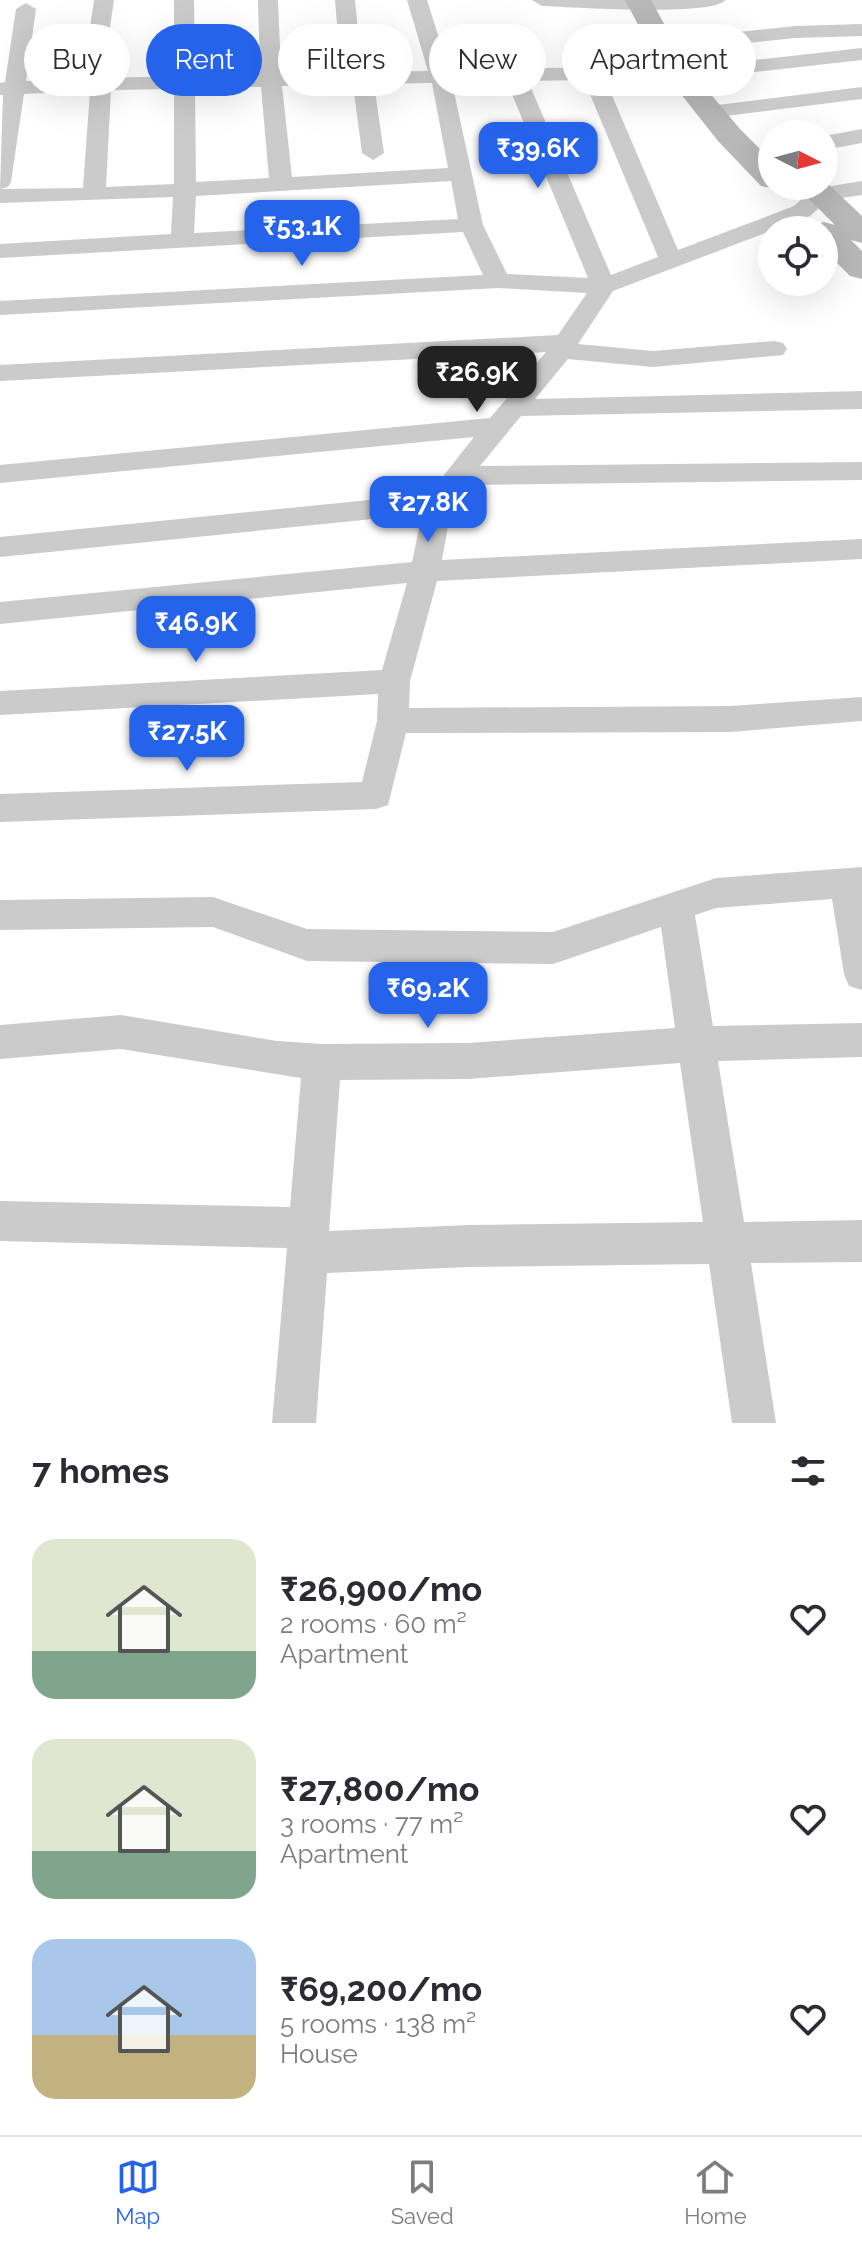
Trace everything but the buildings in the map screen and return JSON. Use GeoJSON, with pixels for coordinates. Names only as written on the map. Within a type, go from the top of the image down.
{"type":"FeatureCollection","features":[{"type":"Feature","properties":{"kind":"main road"},"geometry":{"type":"LineString","coordinates":[[652,2],[663,24]]}},
{"type":"Feature","properties":{"kind":"main road"},"geometry":{"type":"LineString","coordinates":[[712,96],[758,149]]}},
{"type":"Feature","properties":{"kind":"main road"},"geometry":{"type":"LineString","coordinates":[[718,96],[722,109]]}},
{"type":"Feature","properties":{"kind":"main road"},"geometry":{"type":"LineString","coordinates":[[799,200],[862,233]]}},
{"type":"Feature","properties":{"kind":"main road"},"geometry":{"type":"LineString","coordinates":[[816,211],[862,269]]}},
{"type":"Feature","properties":{"kind":"street"},"geometry":{"type":"LineString","coordinates":[[100,24],[104,0]]}},
{"type":"Feature","properties":{"kind":"street"},"geometry":{"type":"LineString","coordinates":[[184,0],[184,24]]}},
{"type":"Feature","properties":{"kind":"street"},"geometry":{"type":"LineString","coordinates":[[268,0],[271,81],[281,184]]}},
{"type":"Feature","properties":{"kind":"street"},"geometry":{"type":"LineString","coordinates":[[345,0],[349,24]]}},
{"type":"Feature","properties":{"kind":"street"},"geometry":{"type":"LineString","coordinates":[[417,0],[429,39]]}},
{"type":"Feature","properties":{"kind":"street"},"geometry":{"type":"LineString","coordinates":[[542,0],[716,0]]}},
{"type":"Feature","properties":{"kind":"street"},"geometry":{"type":"LineString","coordinates":[[0,182],[7,89],[26,9]]}},
{"type":"Feature","properties":{"kind":"street"},"geometry":{"type":"LineString","coordinates":[[756,39],[795,32],[862,30]]}},
{"type":"Feature","properties":{"kind":"street"},"geometry":{"type":"LineString","coordinates":[[756,66],[862,54]]}},
{"type":"Feature","properties":{"kind":"street"},"geometry":{"type":"LineString","coordinates":[[262,81],[278,81]]}},
{"type":"Feature","properties":{"kind":"street"},"geometry":{"type":"LineString","coordinates":[[722,109],[862,93]]}},
{"type":"Feature","properties":{"kind":"street"},"geometry":{"type":"LineString","coordinates":[[94,195],[100,96]]}},
{"type":"Feature","properties":{"kind":"street"},"geometry":{"type":"LineString","coordinates":[[182,241],[185,189],[183,96]]}},
{"type":"Feature","properties":{"kind":"street"},"geometry":{"type":"LineString","coordinates":[[361,96],[373,153]]}},
{"type":"Feature","properties":{"kind":"street"},"geometry":{"type":"LineString","coordinates":[[445,96],[471,225],[498,281]]}},
{"type":"Feature","properties":{"kind":"street"},"geometry":{"type":"LineString","coordinates":[[523,96],[604,286]]}},
{"type":"Feature","properties":{"kind":"street"},"geometry":{"type":"LineString","coordinates":[[601,96],[671,261]]}},
{"type":"Feature","properties":{"kind":"street"},"geometry":{"type":"LineString","coordinates":[[838,140],[862,136]]}},
{"type":"Feature","properties":{"kind":"street"},"geometry":{"type":"LineString","coordinates":[[0,196],[94,195],[463,174]]}},
{"type":"Feature","properties":{"kind":"street"},"geometry":{"type":"LineString","coordinates":[[0,308],[498,281],[604,286],[816,211],[862,188]]}},
{"type":"Feature","properties":{"kind":"street"},"geometry":{"type":"LineString","coordinates":[[0,251],[471,225]]}},
{"type":"Feature","properties":{"kind":"street"},"geometry":{"type":"LineString","coordinates":[[0,808],[376,795],[393,721],[394,681],[425,571],[438,503],[563,346],[604,286]]}},
{"type":"Feature","properties":{"kind":"street"},"geometry":{"type":"LineString","coordinates":[[0,373],[563,346],[653,359],[774,349]]}},
{"type":"Feature","properties":{"kind":"street"},"geometry":{"type":"LineString","coordinates":[[0,474],[508,417],[862,400]]}},
{"type":"Feature","properties":{"kind":"street"},"geometry":{"type":"LineString","coordinates":[[457,476],[862,471]]}},
{"type":"Feature","properties":{"kind":"street"},"geometry":{"type":"LineString","coordinates":[[0,547],[438,503]]}},
{"type":"Feature","properties":{"kind":"street"},"geometry":{"type":"LineString","coordinates":[[0,613],[425,571],[862,549]]}},
{"type":"Feature","properties":{"kind":"street"},"geometry":{"type":"LineString","coordinates":[[0,703],[394,681]]}},
{"type":"Feature","properties":{"kind":"street"},"geometry":{"type":"LineString","coordinates":[[393,721],[730,719],[862,709]]}},
{"type":"Feature","properties":{"kind":"street"},"geometry":{"type":"LineString","coordinates":[[0,915],[213,912],[307,945],[553,948],[716,893],[854,882],[862,974]]}},
{"type":"Feature","properties":{"kind":"street"},"geometry":{"type":"LineString","coordinates":[[676,907],[754,1423]]}},
{"type":"Feature","properties":{"kind":"street"},"geometry":{"type":"LineString","coordinates":[[0,1042],[121,1032],[277,1059],[322,1062],[468,1061],[696,1044],[862,1040]]}},
{"type":"Feature","properties":{"kind":"street"},"geometry":{"type":"LineString","coordinates":[[294,1423],[322,1062]]}},
{"type":"Feature","properties":{"kind":"street"},"geometry":{"type":"LineString","coordinates":[[0,1221],[307,1240],[862,1241]]}}]}
